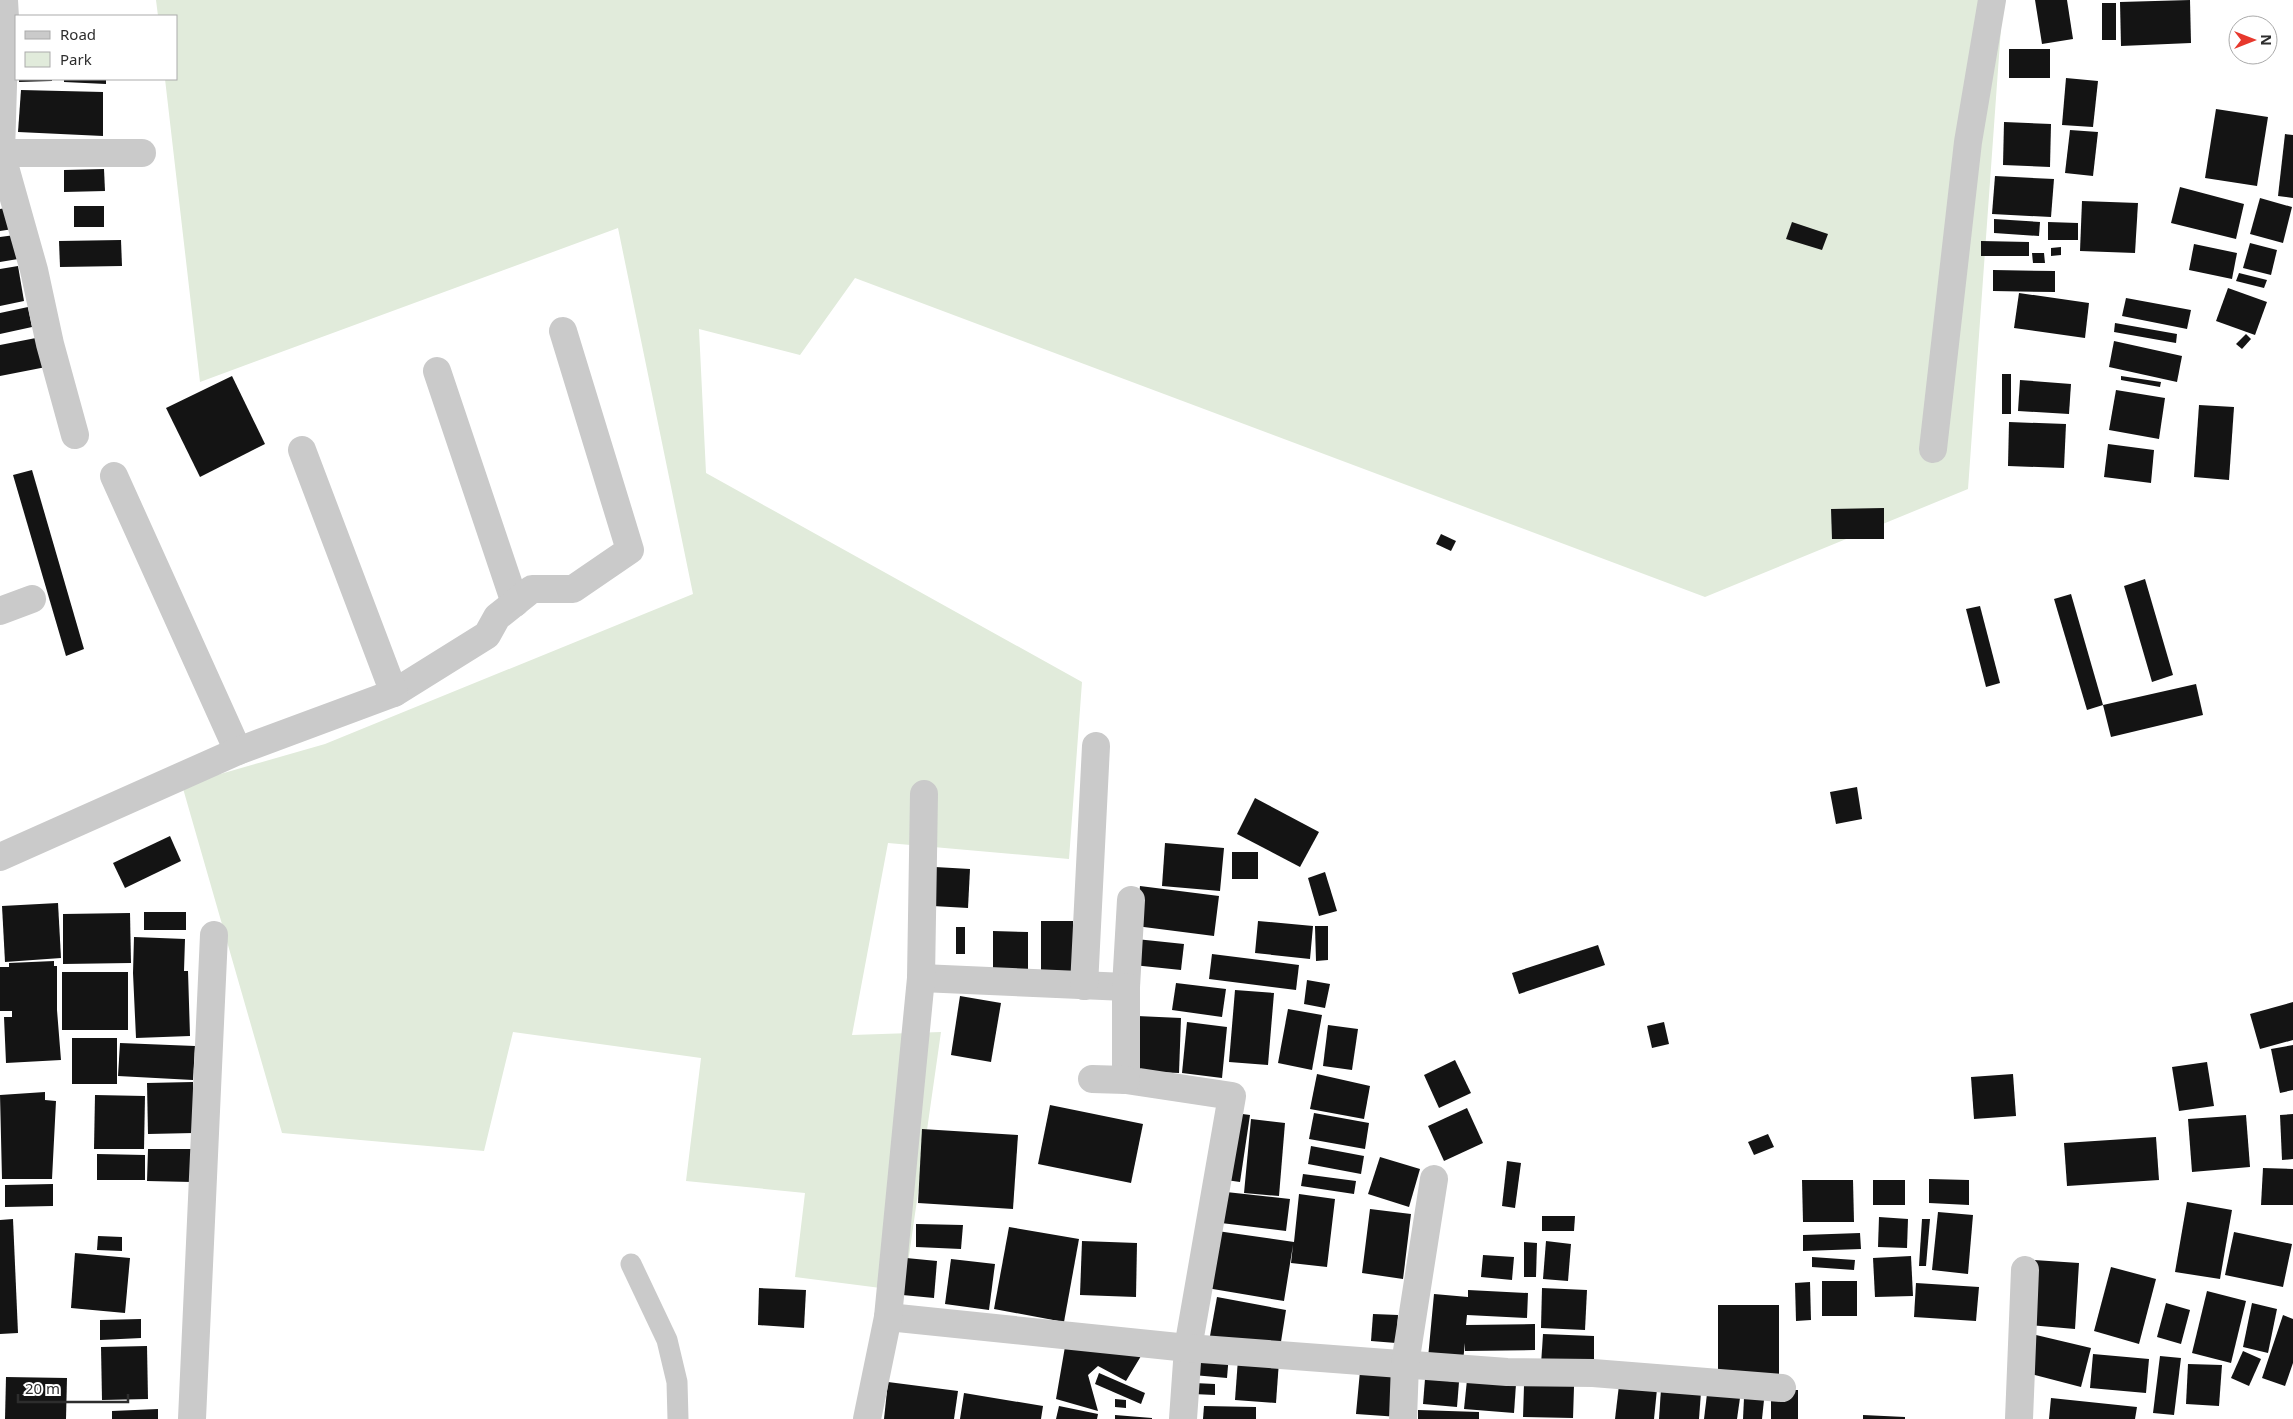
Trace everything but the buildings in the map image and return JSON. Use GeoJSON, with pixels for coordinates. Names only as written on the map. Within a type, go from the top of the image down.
{"type":"FeatureCollection","features":[{"type":"Feature","properties":{"kind":"street"},"geometry":{"type":"LineString","coordinates":[[4,0],[0,153],[34,270],[50,344],[75,435]]}},
{"type":"Feature","properties":{"kind":"street"},"geometry":{"type":"LineString","coordinates":[[1933,449],[1968,142],[1992,0]]}},
{"type":"Feature","properties":{"kind":"street"},"geometry":{"type":"LineString","coordinates":[[0,153],[142,153]]}},
{"type":"Feature","properties":{"kind":"street"},"geometry":{"type":"LineString","coordinates":[[0,857],[238,750],[394,693],[487,635],[496,617],[532,589],[573,589],[630,550],[564,331]]}},
{"type":"Feature","properties":{"kind":"street"},"geometry":{"type":"LineString","coordinates":[[437,371],[515,603]]}},
{"type":"Feature","properties":{"kind":"street"},"geometry":{"type":"LineString","coordinates":[[302,450],[394,693]]}},
{"type":"Feature","properties":{"kind":"street"},"geometry":{"type":"LineString","coordinates":[[114,476],[238,750]]}},
{"type":"Feature","properties":{"kind":"street"},"geometry":{"type":"LineString","coordinates":[[0,611],[32,599]]}},
{"type":"Feature","properties":{"kind":"street"},"geometry":{"type":"LineString","coordinates":[[1084,986],[1096,746]]}},
{"type":"Feature","properties":{"kind":"street"},"geometry":{"type":"LineString","coordinates":[[867,1419],[888,1317],[921,978],[924,794]]}},
{"type":"Feature","properties":{"kind":"street"},"geometry":{"type":"LineString","coordinates":[[1126,1080],[1126,987],[1131,900]]}},
{"type":"Feature","properties":{"kind":"street"},"geometry":{"type":"LineString","coordinates":[[192,1419],[214,935]]}},
{"type":"Feature","properties":{"kind":"street"},"geometry":{"type":"LineString","coordinates":[[921,978],[1126,987]]}},
{"type":"Feature","properties":{"kind":"street"},"geometry":{"type":"LineString","coordinates":[[1092,1079],[1126,1080],[1232,1096],[1188,1348],[1182,1419]]}},
{"type":"Feature","properties":{"kind":"street"},"geometry":{"type":"LineString","coordinates":[[1403,1419],[1405,1364],[1434,1178]]}},
{"type":"Feature","properties":{"kind":"street"},"geometry":{"type":"LineString","coordinates":[[2019,1419],[2025,1270]]}},
{"type":"Feature","properties":{"kind":"street"},"geometry":{"type":"LineString","coordinates":[[888,1317],[1188,1348],[1507,1372],[1593,1373],[1782,1388]]}},
{"type":"Feature","properties":{"kind":"lane"},"geometry":{"type":"LineString","coordinates":[[631,1264],[667,1340],[677,1382],[678,1419]]}},
{"type":"Feature","properties":{"kind":"green space"},"geometry":{"type":"Polygon","coordinates":[[[156,0],[2003,0],[1968,489],[1705,597],[855,278],[800,355],[699,329],[706,473],[1082,682],[1069,859],[888,843],[852,1035],[941,1032],[904,1291],[795,1277],[805,1193],[686,1181],[701,1058],[513,1032],[484,1151],[282,1133],[182,785],[325,744],[693,594],[618,228],[200,382],[165,80],[178,80],[178,15],[158,15],[156,0]]]}}]}
